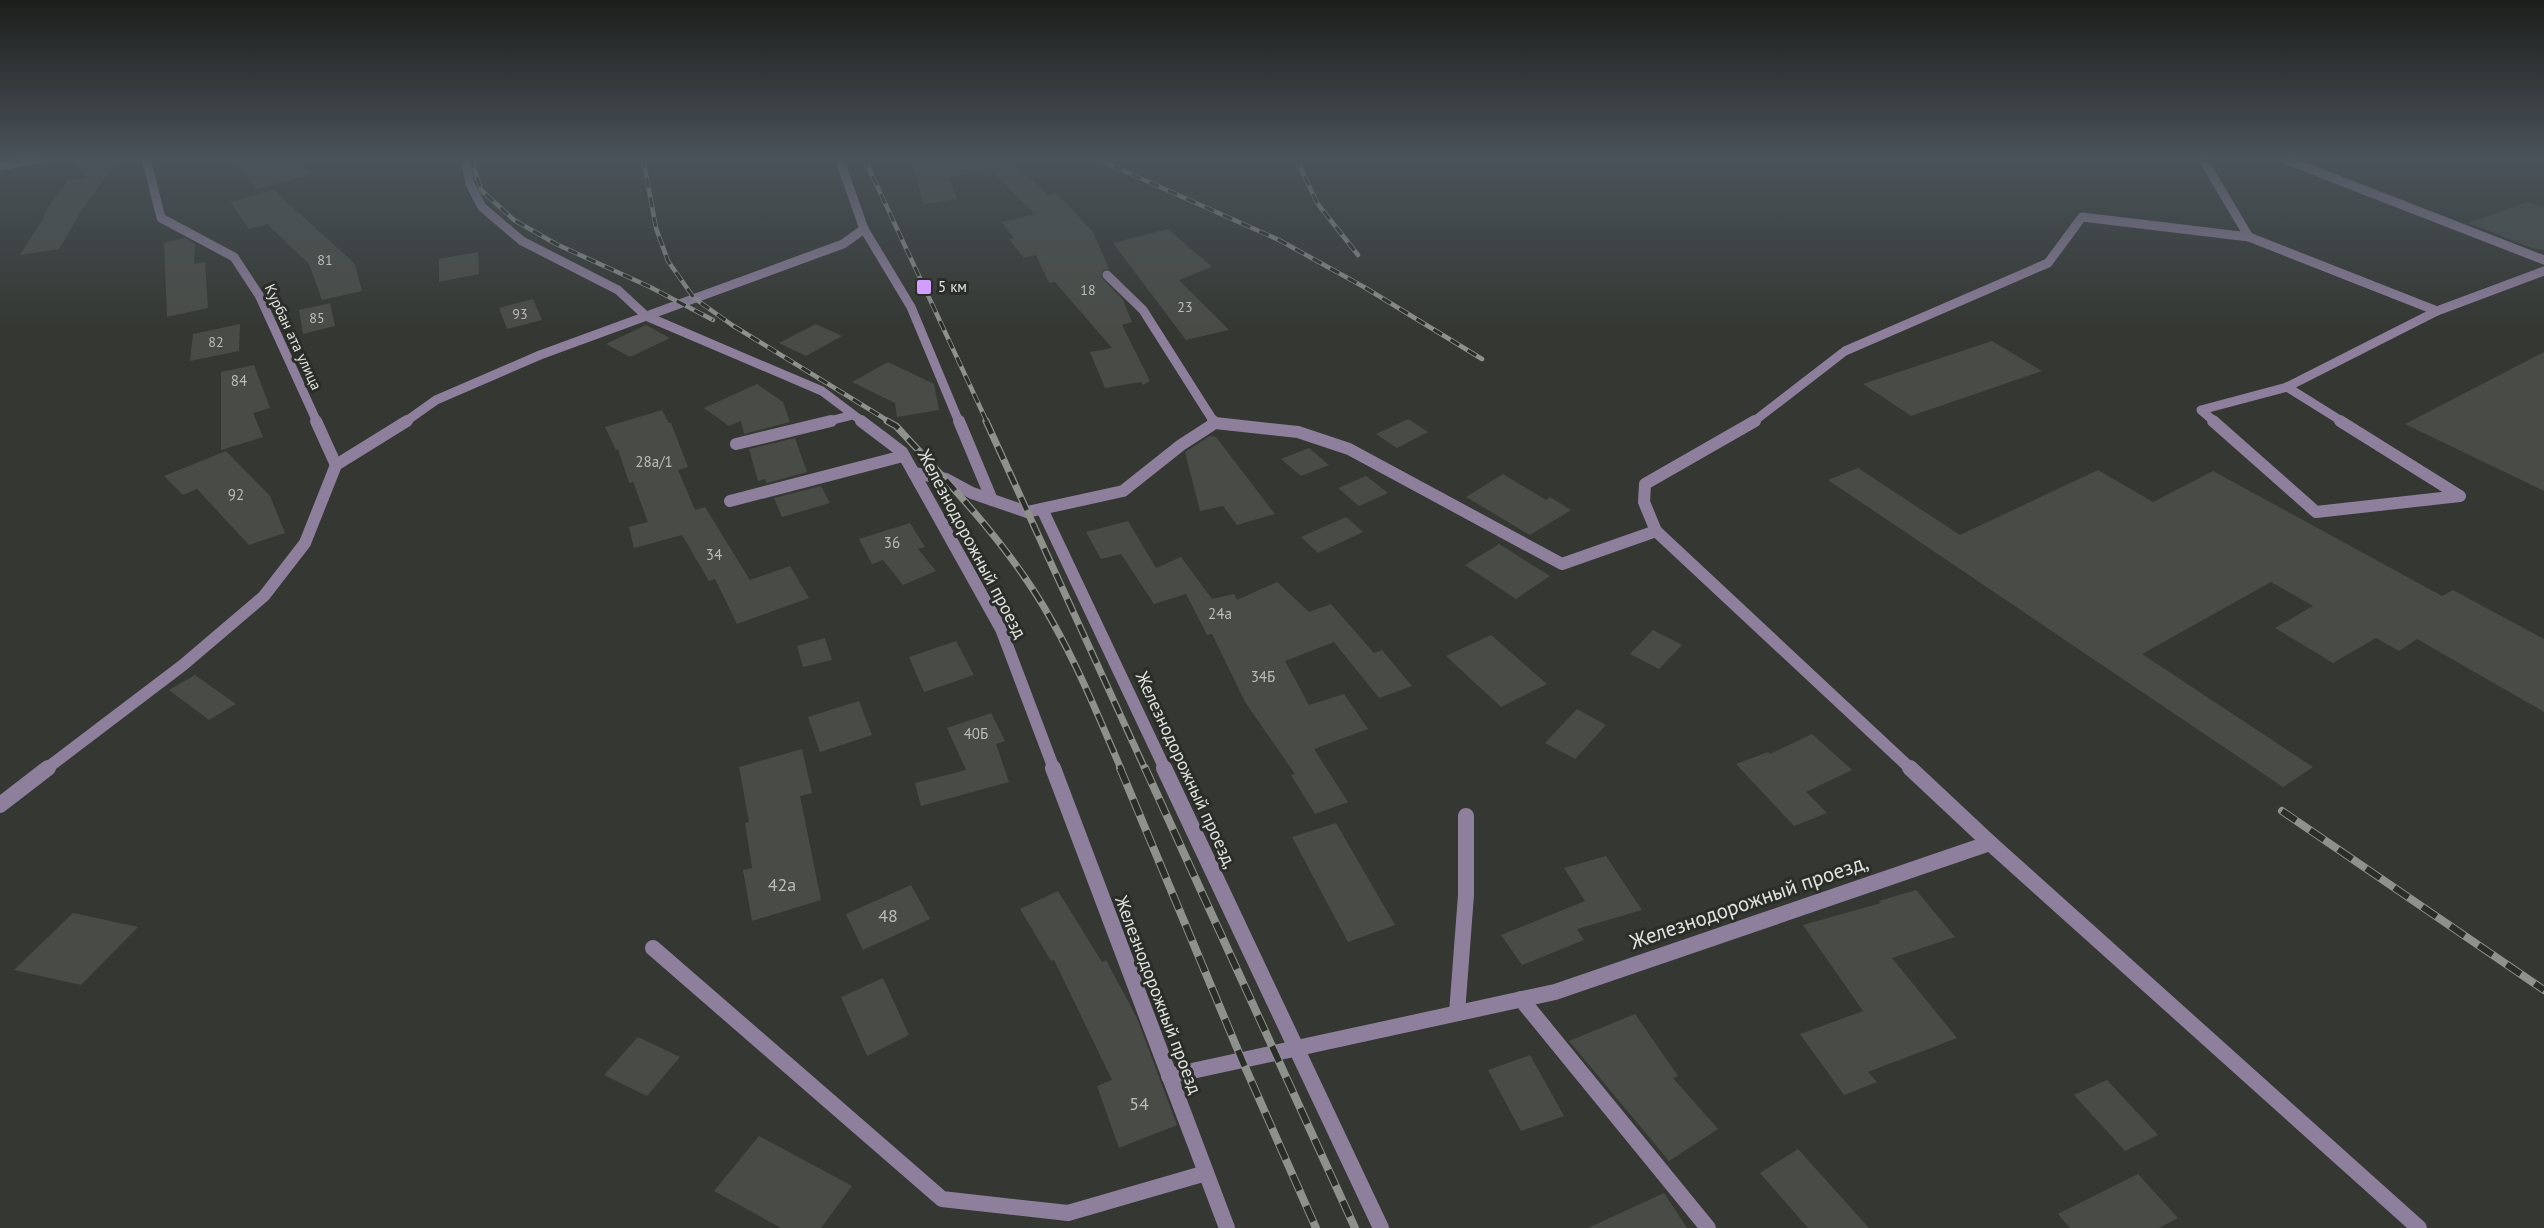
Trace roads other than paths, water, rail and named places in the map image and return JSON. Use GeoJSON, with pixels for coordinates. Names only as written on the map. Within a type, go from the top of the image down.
{"type":"FeatureCollection","features":[{"type":"Feature","properties":{"kind":"street","name":"Курбан ата улица"},"geometry":{"type":"LineString","coordinates":[[160,215],[161,218],[234,257],[259,295],[336,465]]}},
{"type":"Feature","properties":{"kind":"street","name":"Железнодорожный проезд"},"geometry":{"type":"LineString","coordinates":[[492,215],[522,241],[618,290],[645,316],[822,391],[903,456],[1001,629],[1227,1228]]}},
{"type":"Feature","properties":{"kind":"street"},"geometry":{"type":"LineString","coordinates":[[859,215],[864,229],[911,307],[992,500]]}},
{"type":"Feature","properties":{"kind":"street"},"geometry":{"type":"LineString","coordinates":[[2236,215],[2249,237]]}},
{"type":"Feature","properties":{"kind":"street"},"geometry":{"type":"LineString","coordinates":[[2428,215],[2544,261]]}},
{"type":"Feature","properties":{"kind":"street"},"geometry":{"type":"LineString","coordinates":[[2419,1228],[1990,843],[1656,531],[1644,502],[1645,484],[1756,420],[1845,351],[2048,263],[2082,217],[2249,237],[2437,311]]}},
{"type":"Feature","properties":{"kind":"street"},"geometry":{"type":"LineString","coordinates":[[0,805],[183,665],[264,596],[305,543],[336,465],[386,435],[435,400],[540,356],[843,244],[864,229]]}},
{"type":"Feature","properties":{"kind":"street"},"geometry":{"type":"LineString","coordinates":[[2287,387],[2460,496],[2316,512],[2201,410],[2287,387],[2437,311],[2544,271]]}},
{"type":"Feature","properties":{"kind":"street"},"geometry":{"type":"LineString","coordinates":[[1107,275],[1143,310],[1215,423]]}},
{"type":"Feature","properties":{"kind":"street"},"geometry":{"type":"LineString","coordinates":[[736,444],[854,415]]}},
{"type":"Feature","properties":{"kind":"street"},"geometry":{"type":"LineString","coordinates":[[914,473],[946,479],[972,493],[1028,512],[1123,491],[1181,445],[1215,423],[1298,432],[1349,449],[1562,564],[1656,531]]}},
{"type":"Feature","properties":{"kind":"street"},"geometry":{"type":"LineString","coordinates":[[730,501],[903,456]]}},
{"type":"Feature","properties":{"kind":"street","name":"Железнодорожный проезд,"},"geometry":{"type":"LineString","coordinates":[[1041,508],[1381,1228]]}},
{"type":"Feature","properties":{"kind":"street"},"geometry":{"type":"LineString","coordinates":[[1457,1013],[1466,896],[1466,816]]}},
{"type":"Feature","properties":{"kind":"street","name":"Железнодорожный проезд,"},"geometry":{"type":"LineString","coordinates":[[1169,1076],[1555,992],[1990,843]]}},
{"type":"Feature","properties":{"kind":"street"},"geometry":{"type":"LineString","coordinates":[[652,948],[942,1199],[1068,1213],[1206,1173]]}},
{"type":"Feature","properties":{"kind":"street"},"geometry":{"type":"LineString","coordinates":[[1521,999],[1708,1228]]}},
{"type":"Feature","properties":{"kind":"railway"},"geometry":{"type":"LineString","coordinates":[[509,215],[556,244],[650,287],[713,320]]}},
{"type":"Feature","properties":{"kind":"railway"},"geometry":{"type":"LineString","coordinates":[[654,215],[668,261],[694,298],[732,325],[890,422]]}},
{"type":"Feature","properties":{"kind":"railway"},"geometry":{"type":"LineString","coordinates":[[891,215],[987,422]]}},
{"type":"Feature","properties":{"kind":"railway"},"geometry":{"type":"LineString","coordinates":[[1224,215],[1279,240],[1364,287],[1482,359]]}},
{"type":"Feature","properties":{"kind":"railway"},"geometry":{"type":"LineString","coordinates":[[1327,215],[1358,255]]}},
{"type":"Feature","properties":{"kind":"railway"},"geometry":{"type":"LineString","coordinates":[[887,421],[896,426],[938,471],[1019,569],[1052,621],[1071,657],[1121,769]]}},
{"type":"Feature","properties":{"kind":"railway"},"geometry":{"type":"LineString","coordinates":[[986,421],[1145,769]]}},
{"type":"Feature","properties":{"kind":"railway"},"geometry":{"type":"LineString","coordinates":[[1120,768],[1242,1060],[1316,1228]]}},
{"type":"Feature","properties":{"kind":"railway"},"geometry":{"type":"LineString","coordinates":[[1145,768],[1355,1228]]}},
{"type":"Feature","properties":{"kind":"railway"},"geometry":{"type":"LineString","coordinates":[[2282,811],[2544,990]]}},
{"type":"Feature","properties":{"kind":"place","name":"5 км"},"geometry":{"type":"Point","coordinates":[924,287]}}]}
